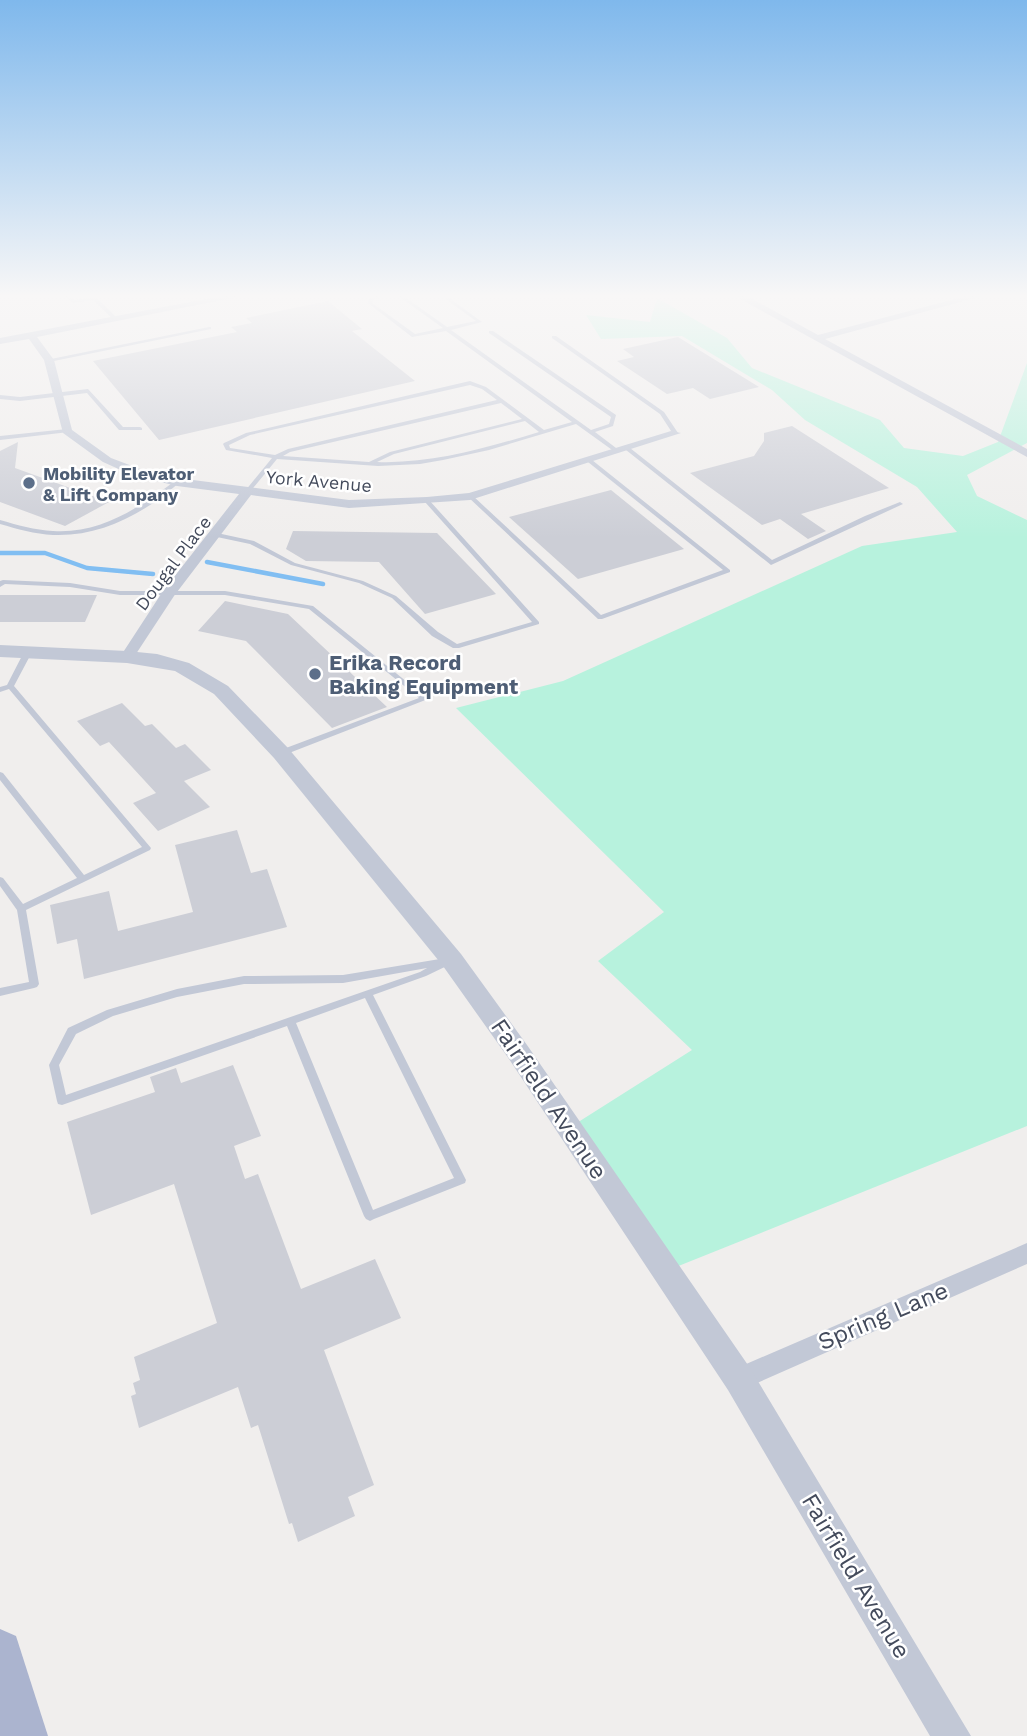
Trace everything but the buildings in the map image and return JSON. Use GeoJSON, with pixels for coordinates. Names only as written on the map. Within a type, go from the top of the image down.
{"type":"FeatureCollection","features":[{"type":"Feature","properties":{"kind":"main road"},"geometry":{"type":"LineString","coordinates":[[0,1652],[24,1736]]}},
{"type":"Feature","properties":{"kind":"street"},"geometry":{"type":"LineString","coordinates":[[53,376],[67,431]]}},
{"type":"Feature","properties":{"kind":"street"},"geometry":{"type":"LineString","coordinates":[[886,376],[1027,454]]}},
{"type":"Feature","properties":{"kind":"street","name":"York Avenue"},"geometry":{"type":"LineString","coordinates":[[67,431],[107,460],[136,472],[177,482],[349,504],[427,501],[470,496],[675,433]]}},
{"type":"Feature","properties":{"kind":"street","name":"Dougal Place"},"geometry":{"type":"LineString","coordinates":[[127,657],[168,594],[217,535],[247,492]]}},
{"type":"Feature","properties":{"kind":"street","name":"Fairfield Avenue"},"geometry":{"type":"LineString","coordinates":[[0,651],[158,660],[209,681],[281,753],[452,961],[518,1052],[738,1379],[952,1736]]}},
{"type":"Feature","properties":{"kind":"street","name":"Spring Lane"},"geometry":{"type":"LineString","coordinates":[[738,1379],[1027,1253]]}},
{"type":"Feature","properties":{"kind":"lane"},"geometry":{"type":"LineString","coordinates":[[510,376],[574,423],[622,450],[771,563],[826,540],[852,522],[900,504]]}},
{"type":"Feature","properties":{"kind":"lane"},"geometry":{"type":"LineString","coordinates":[[555,376],[614,416],[611,425],[590,432]]}},
{"type":"Feature","properties":{"kind":"lane"},"geometry":{"type":"LineString","coordinates":[[609,376],[662,413],[675,433]]}},
{"type":"Feature","properties":{"kind":"lane"},"geometry":{"type":"LineString","coordinates":[[543,432],[484,388],[462,384],[248,434],[226,444],[228,449],[238,452],[276,457],[396,464],[446,459],[543,432],[574,423]]}},
{"type":"Feature","properties":{"kind":"lane"},"geometry":{"type":"LineString","coordinates":[[0,397],[28,398],[58,392],[89,391],[121,429],[140,429]]}},
{"type":"Feature","properties":{"kind":"lane"},"geometry":{"type":"LineString","coordinates":[[247,492],[276,457],[288,451],[502,401]]}},
{"type":"Feature","properties":{"kind":"lane"},"geometry":{"type":"LineString","coordinates":[[370,463],[392,453],[527,419]]}},
{"type":"Feature","properties":{"kind":"lane"},"geometry":{"type":"LineString","coordinates":[[0,438],[67,431]]}},
{"type":"Feature","properties":{"kind":"lane"},"geometry":{"type":"LineString","coordinates":[[470,496],[600,618],[728,570],[590,461]]}},
{"type":"Feature","properties":{"kind":"lane"},"geometry":{"type":"LineString","coordinates":[[0,522],[46,535],[86,531],[131,515],[177,482]]}},
{"type":"Feature","properties":{"kind":"lane"},"geometry":{"type":"LineString","coordinates":[[217,535],[252,542],[293,564],[361,582],[394,597],[435,634],[456,646],[537,623],[427,501]]}},
{"type":"Feature","properties":{"kind":"lane"},"geometry":{"type":"LineString","coordinates":[[0,585],[3,582],[70,585],[120,593],[225,593],[311,607],[424,699],[281,753]]}},
{"type":"Feature","properties":{"kind":"lane"},"geometry":{"type":"LineString","coordinates":[[0,690],[10,686],[28,652]]}},
{"type":"Feature","properties":{"kind":"lane"},"geometry":{"type":"LineString","coordinates":[[10,686],[147,848],[21,909]]}},
{"type":"Feature","properties":{"kind":"lane"},"geometry":{"type":"LineString","coordinates":[[0,775],[83,879]]}},
{"type":"Feature","properties":{"kind":"lane"},"geometry":{"type":"LineString","coordinates":[[0,880],[21,909],[34,984],[0,992]]}},
{"type":"Feature","properties":{"kind":"lane"},"geometry":{"type":"LineString","coordinates":[[452,961],[290,1021],[62,1101],[54,1065],[72,1031],[110,1013],[177,993],[244,981],[343,979],[452,961]]}},
{"type":"Feature","properties":{"kind":"lane"},"geometry":{"type":"LineString","coordinates":[[290,1021],[370,1216],[461,1180],[367,993]]}},
{"type":"Feature","properties":{"kind":"green space"},"geometry":{"type":"Polygon","coordinates":[[[749,376],[772,376],[880,420],[904,448],[963,456],[998,442],[1022,376],[1027,376],[1027,443],[967,475],[977,496],[1027,520],[1027,1126],[661,1273],[572,1126],[692,1050],[598,961],[664,912],[456,708],[563,681],[862,546],[957,532],[917,487],[805,420],[772,390],[749,376]]]}},
{"type":"Feature","properties":{"kind":"waterway"},"geometry":{"type":"LineString","coordinates":[[0,553],[45,553],[87,568],[153,574]]}},
{"type":"Feature","properties":{"kind":"waterway"},"geometry":{"type":"LineString","coordinates":[[207,562],[323,584]]}},
{"type":"Feature","properties":{"kind":"place","name":"Mobility Elevator & Lift Company"},"geometry":{"type":"Point","coordinates":[29,483]}},
{"type":"Feature","properties":{"kind":"place","name":"Erika Record Baking Equipment"},"geometry":{"type":"Point","coordinates":[315,674]}}]}
